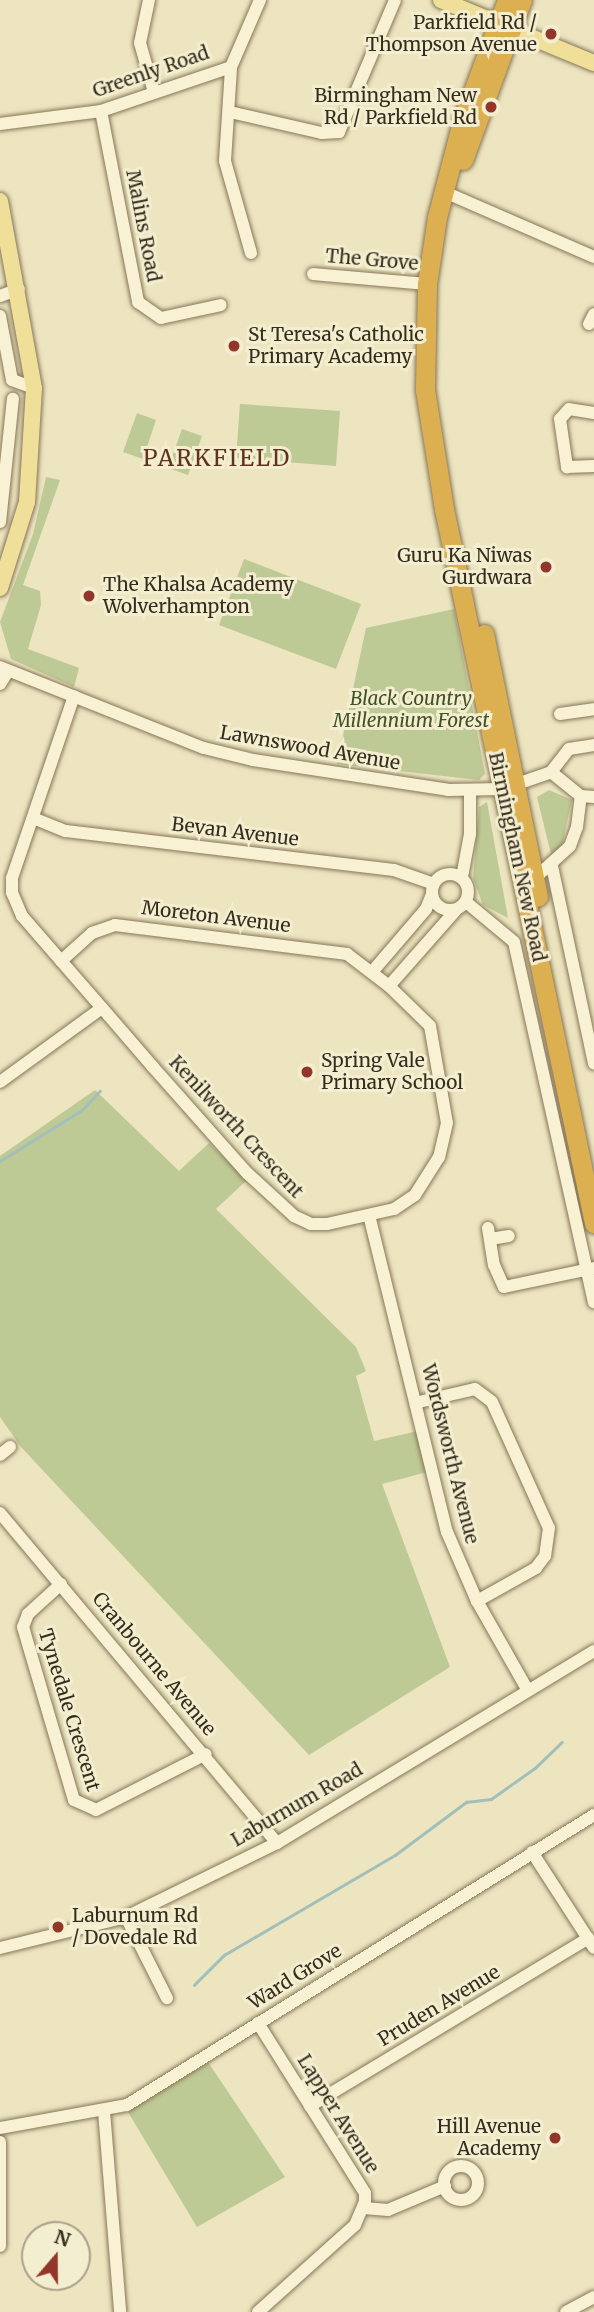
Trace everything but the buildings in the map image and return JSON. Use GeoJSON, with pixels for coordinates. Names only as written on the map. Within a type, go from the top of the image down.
{"type":"FeatureCollection","features":[{"type":"Feature","properties":{"kind":"highway","name":"Birmingham New Road"},"geometry":{"type":"LineString","coordinates":[[505,27],[507,0]]}},
{"type":"Feature","properties":{"kind":"highway","name":"Birmingham New Road"},"geometry":{"type":"LineString","coordinates":[[522,0],[505,27],[447,193],[427,284],[424,355],[431,441],[510,786],[535,878],[594,1173]]}},
{"type":"Feature","properties":{"kind":"highway","name":"Birmingham New Road"},"geometry":{"type":"LineString","coordinates":[[447,193],[435,338],[442,438],[594,1223]]}},
{"type":"Feature","properties":{"kind":"main road"},"geometry":{"type":"LineString","coordinates":[[441,0],[594,62]]}},
{"type":"Feature","properties":{"kind":"main road"},"geometry":{"type":"LineString","coordinates":[[0,201],[19,289],[34,388],[27,502],[0,588]]}},
{"type":"Feature","properties":{"kind":"street"},"geometry":{"type":"LineString","coordinates":[[149,0],[140,43],[154,92]]}},
{"type":"Feature","properties":{"kind":"street"},"geometry":{"type":"LineString","coordinates":[[251,253],[225,160],[231,67],[260,0]]}},
{"type":"Feature","properties":{"kind":"street"},"geometry":{"type":"LineString","coordinates":[[230,112],[332,134],[343,127],[395,0]]}},
{"type":"Feature","properties":{"kind":"street","name":"Greenly Road"},"geometry":{"type":"LineString","coordinates":[[0,124],[101,111],[231,67]]}},
{"type":"Feature","properties":{"kind":"street","name":"Malins Road"},"geometry":{"type":"LineString","coordinates":[[101,111],[138,302],[161,318],[221,305]]}},
{"type":"Feature","properties":{"kind":"street"},"geometry":{"type":"LineString","coordinates":[[447,193],[594,257]]}},
{"type":"Feature","properties":{"kind":"street","name":"The Grove"},"geometry":{"type":"LineString","coordinates":[[313,274],[427,284]]}},
{"type":"Feature","properties":{"kind":"street"},"geometry":{"type":"LineString","coordinates":[[0,296],[19,289]]}},
{"type":"Feature","properties":{"kind":"street"},"geometry":{"type":"LineString","coordinates":[[0,316],[12,380],[34,388]]}},
{"type":"Feature","properties":{"kind":"street"},"geometry":{"type":"LineString","coordinates":[[0,522],[13,399]]}},
{"type":"Feature","properties":{"kind":"street"},"geometry":{"type":"LineString","coordinates":[[594,413],[569,410],[560,419],[567,467],[594,466]]}},
{"type":"Feature","properties":{"kind":"street"},"geometry":{"type":"LineString","coordinates":[[0,684],[4,669]]}},
{"type":"Feature","properties":{"kind":"street","name":"Lawnswood Avenue"},"geometry":{"type":"LineString","coordinates":[[4,669],[204,748],[253,760],[470,792],[510,786],[551,772]]}},
{"type":"Feature","properties":{"kind":"street","name":"Kenilworth Crescent"},"geometry":{"type":"LineString","coordinates":[[74,696],[12,878],[12,893],[22,916],[247,1173],[294,1216],[319,1225],[369,1215],[410,1200],[447,1140],[430,1027],[372,972]]}},
{"type":"Feature","properties":{"kind":"street"},"geometry":{"type":"LineString","coordinates":[[560,714],[594,709]]}},
{"type":"Feature","properties":{"kind":"street"},"geometry":{"type":"LineString","coordinates":[[535,878],[552,866],[574,836],[587,797],[551,772],[569,749],[594,745]]}},
{"type":"Feature","properties":{"kind":"street"},"geometry":{"type":"LineString","coordinates":[[389,986],[461,906],[469,888],[462,877],[470,834],[470,792]]}},
{"type":"Feature","properties":{"kind":"street","name":"Bevan Avenue"},"geometry":{"type":"LineString","coordinates":[[33,818],[66,831],[394,870],[433,889]]}},
{"type":"Feature","properties":{"kind":"street"},"geometry":{"type":"LineString","coordinates":[[552,866],[594,1063]]}},
{"type":"Feature","properties":{"kind":"street"},"geometry":{"type":"LineString","coordinates":[[372,972],[426,909],[433,889],[447,874],[462,877]]}},
{"type":"Feature","properties":{"kind":"street"},"geometry":{"type":"LineString","coordinates":[[433,889],[440,907],[461,906],[514,942],[589,1269],[594,1302]]}},
{"type":"Feature","properties":{"kind":"street","name":"Moreton Avenue"},"geometry":{"type":"LineString","coordinates":[[61,961],[97,930],[124,925],[332,950],[372,972]]}},
{"type":"Feature","properties":{"kind":"street"},"geometry":{"type":"LineString","coordinates":[[2,1077],[102,1009]]}},
{"type":"Feature","properties":{"kind":"street","name":"Wordsworth Avenue"},"geometry":{"type":"LineString","coordinates":[[369,1215],[419,1402],[447,1532],[477,1601],[527,1689]]}},
{"type":"Feature","properties":{"kind":"street"},"geometry":{"type":"LineString","coordinates":[[509,1236],[489,1234],[500,1285],[504,1287],[589,1269]]}},
{"type":"Feature","properties":{"kind":"street"},"geometry":{"type":"LineString","coordinates":[[419,1402],[475,1389],[492,1402],[549,1528],[545,1556],[536,1568],[477,1601]]}},
{"type":"Feature","properties":{"kind":"street","name":"Cranbourne Avenue"},"geometry":{"type":"LineString","coordinates":[[0,1513],[206,1754],[277,1843]]}},
{"type":"Feature","properties":{"kind":"street","name":"Tynedale Crescent"},"geometry":{"type":"LineString","coordinates":[[61,1584],[28,1614],[23,1627],[74,1800],[90,1810],[105,1807],[206,1754]]}},
{"type":"Feature","properties":{"kind":"street","name":"Laburnum Road"},"geometry":{"type":"LineString","coordinates":[[0,1948],[126,1917],[277,1843],[527,1689],[594,1651]]}},
{"type":"Feature","properties":{"kind":"street","name":"Ward Grove"},"geometry":{"type":"LineString","coordinates":[[0,2128],[127,2105],[594,1815]]}},
{"type":"Feature","properties":{"kind":"street"},"geometry":{"type":"LineString","coordinates":[[532,1852],[591,1943]]}},
{"type":"Feature","properties":{"kind":"street"},"geometry":{"type":"LineString","coordinates":[[126,1917],[167,1998]]}},
{"type":"Feature","properties":{"kind":"street","name":"Pruden Avenue"},"geometry":{"type":"LineString","coordinates":[[310,2106],[591,1943]]}},
{"type":"Feature","properties":{"kind":"street","name":"Lapper Avenue"},"geometry":{"type":"LineString","coordinates":[[258,2023],[365,2193],[364,2208]]}},
{"type":"Feature","properties":{"kind":"street"},"geometry":{"type":"LineString","coordinates":[[104,2111],[120,2312]]}},
{"type":"Feature","properties":{"kind":"street"},"geometry":{"type":"LineString","coordinates":[[0,2142],[0,2246]]}},
{"type":"Feature","properties":{"kind":"street"},"geometry":{"type":"LineString","coordinates":[[258,2312],[346,2233],[364,2208],[388,2210],[444,2186]]}},
{"type":"Feature","properties":{"kind":"street"},"geometry":{"type":"LineString","coordinates":[[566,2312],[594,2297]]}},
{"type":"Feature","properties":{"kind":"green space"},"geometry":{"type":"Polygon","coordinates":[[[240,404],[340,411],[336,466],[236,458],[240,404]]]}},
{"type":"Feature","properties":{"kind":"green space"},"geometry":{"type":"Polygon","coordinates":[[[137,413],[156,420],[143,459],[123,452],[137,413]]]}},
{"type":"Feature","properties":{"kind":"green space"},"geometry":{"type":"Polygon","coordinates":[[[182,429],[202,436],[188,475],[168,468],[182,429]]]}},
{"type":"Feature","properties":{"kind":"green space"},"geometry":{"type":"Polygon","coordinates":[[[46,477],[60,480],[23,585],[40,591],[41,605],[28,649],[79,668],[74,687],[11,659],[0,622],[33,534],[46,477]]]}},
{"type":"Feature","properties":{"kind":"green space"},"geometry":{"type":"Polygon","coordinates":[[[244,559],[361,604],[336,669],[219,625],[244,559]]]}},
{"type":"Feature","properties":{"kind":"green space","name":"Black Country Millennium Forest"},"geometry":{"type":"Polygon","coordinates":[[[454,609],[485,774],[479,780],[337,764],[366,628],[454,609]]]}},
{"type":"Feature","properties":{"kind":"green space"},"geometry":{"type":"Polygon","coordinates":[[[549,790],[572,800],[562,846],[552,858],[537,797],[549,790]]]}},
{"type":"Feature","properties":{"kind":"green space"},"geometry":{"type":"Polygon","coordinates":[[[487,802],[508,918],[483,905],[473,878],[479,807],[487,802]]]}},
{"type":"Feature","properties":{"kind":"green space"},"geometry":{"type":"Polygon","coordinates":[[[95,1090],[179,1171],[209,1143],[247,1180],[216,1209],[356,1347],[366,1371],[356,1376],[374,1441],[418,1431],[427,1472],[382,1484],[450,1667],[309,1755],[21,1447],[0,1417],[0,1156],[95,1090]]]}},
{"type":"Feature","properties":{"kind":"green space"},"geometry":{"type":"Polygon","coordinates":[[[208,2062],[285,2177],[197,2227],[128,2112],[208,2062]]]}},
{"type":"Feature","properties":{"kind":"waterway"},"geometry":{"type":"LineString","coordinates":[[0,1161],[82,1110],[100,1091]]}},
{"type":"Feature","properties":{"kind":"waterway"},"geometry":{"type":"LineString","coordinates":[[194,1985],[224,1955],[395,1855],[466,1802],[491,1799],[535,1768],[562,1742]]}},
{"type":"Feature","properties":{"kind":"place","name":"Parkfield Rd / Thompson Avenue"},"geometry":{"type":"Point","coordinates":[551,34]}},
{"type":"Feature","properties":{"kind":"place","name":"Birmingham New Rd / Parkfield Rd"},"geometry":{"type":"Point","coordinates":[491,107]}},
{"type":"Feature","properties":{"kind":"place","name":"St Teresa's Catholic Primary Academy"},"geometry":{"type":"Point","coordinates":[234,346]}},
{"type":"Feature","properties":{"kind":"place","name":"Guru Ka Niwas Gurdwara"},"geometry":{"type":"Point","coordinates":[546,567]}},
{"type":"Feature","properties":{"kind":"place","name":"The Khalsa Academy Wolverhampton"},"geometry":{"type":"Point","coordinates":[89,596]}},
{"type":"Feature","properties":{"kind":"place","name":"Spring Vale Primary School"},"geometry":{"type":"Point","coordinates":[307,1072]}},
{"type":"Feature","properties":{"kind":"place","name":"Laburnum Rd / Dovedale Rd"},"geometry":{"type":"Point","coordinates":[58,1927]}},
{"type":"Feature","properties":{"kind":"place","name":"Hill Avenue Academy"},"geometry":{"type":"Point","coordinates":[555,2138]}},
{"type":"Feature","properties":{"kind":"district","name":"PARKFIELD"},"geometry":{"type":"Point","coordinates":[217,458]}}]}
